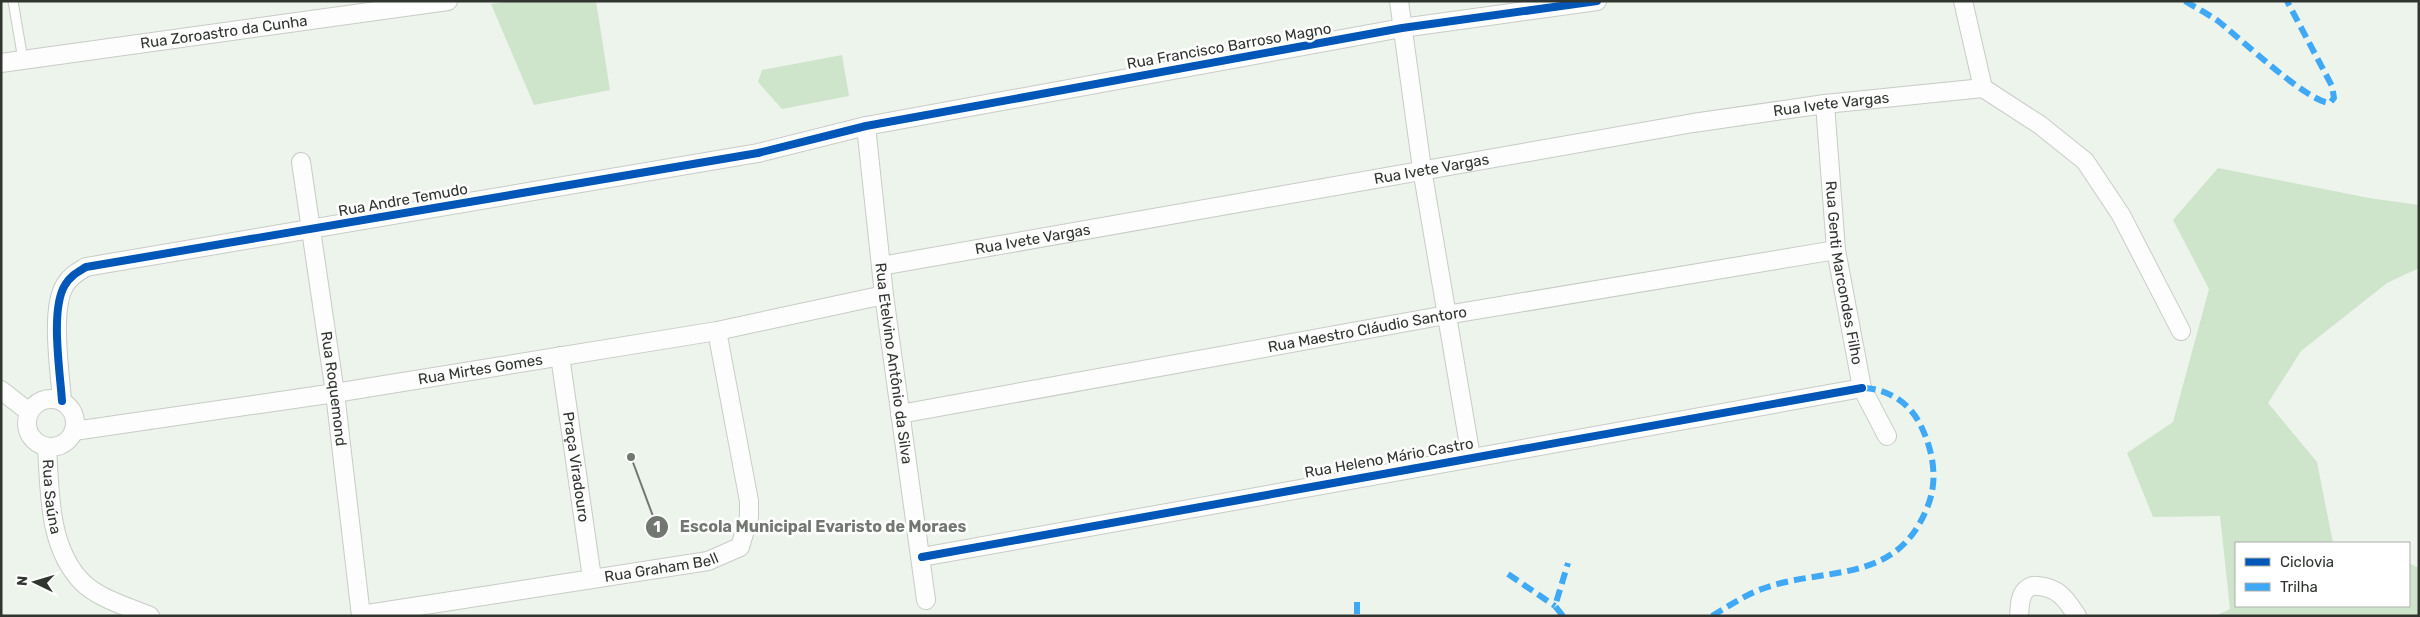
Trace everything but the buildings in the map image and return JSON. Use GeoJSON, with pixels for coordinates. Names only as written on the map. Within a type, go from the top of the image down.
{"type":"FeatureCollection","features":[{"type":"Feature","properties":{"kind":"street","name":"Rua Zoroastro da Cunha"},"geometry":{"type":"LineString","coordinates":[[1,63],[448,1]]}},
{"type":"Feature","properties":{"kind":"street"},"geometry":{"type":"LineString","coordinates":[[1398,1],[1422,170],[1471,457]]}},
{"type":"Feature","properties":{"kind":"street","name":"Rua Francisco Barroso Magno"},"geometry":{"type":"LineString","coordinates":[[866,126],[1402,28],[1598,1]]}},
{"type":"Feature","properties":{"kind":"street"},"geometry":{"type":"LineString","coordinates":[[1963,1],[1983,88],[2040,125],[2085,161],[2121,215],[2181,331]]}},
{"type":"Feature","properties":{"kind":"street","name":"Rua Ivete Vargas"},"geometry":{"type":"LineString","coordinates":[[880,266],[1693,123],[1825,104],[1983,88]]}},
{"type":"Feature","properties":{"kind":"street","name":"Rua Genti Marcondes Filho"},"geometry":{"type":"LineString","coordinates":[[1825,104],[1836,250],[1862,388],[1887,436]]}},
{"type":"Feature","properties":{"kind":"street","name":"Rua Andre Temudo"},"geometry":{"type":"LineString","coordinates":[[62,401],[57,306],[63,289],[73,275],[86,267],[103,262],[311,230],[758,153],[866,126]]}},
{"type":"Feature","properties":{"kind":"street","name":"Rua Etelvino Antônio da Silva"},"geometry":{"type":"LineString","coordinates":[[866,126],[880,266],[922,557],[926,600]]}},
{"type":"Feature","properties":{"kind":"street","name":"Rua Roquemond"},"geometry":{"type":"LineString","coordinates":[[301,162],[335,393],[361,615]]}},
{"type":"Feature","properties":{"kind":"street","name":"Rua Maestro Cláudio Santoro"},"geometry":{"type":"LineString","coordinates":[[900,414],[1446,315],[1836,250]]}},
{"type":"Feature","properties":{"kind":"street","name":"Rua Mirtes Gomes"},"geometry":{"type":"LineString","coordinates":[[74,430],[335,393],[717,331],[884,295]]}},
{"type":"Feature","properties":{"kind":"street","name":"Rua Graham Bell"},"geometry":{"type":"LineString","coordinates":[[361,615],[708,561],[740,547],[749,517],[748,487],[717,331]]}},
{"type":"Feature","properties":{"kind":"street","name":"Praça Viradouro"},"geometry":{"type":"LineString","coordinates":[[560,356],[592,578]]}},
{"type":"Feature","properties":{"kind":"street","name":"Rua Heleno Mário Castro"},"geometry":{"type":"LineString","coordinates":[[922,557],[1862,388]]}},
{"type":"Feature","properties":{"kind":"street"},"geometry":{"type":"LineString","coordinates":[[1,390],[29,412]]}},
{"type":"Feature","properties":{"kind":"street"},"geometry":{"type":"LineString","coordinates":[[55,398],[62,401],[72,410],[75,424],[74,430],[66,442],[53,447],[39,444],[28,432],[26,424],[29,412],[41,400],[55,398]]}},
{"type":"Feature","properties":{"kind":"street","name":"Rua Saúna"},"geometry":{"type":"LineString","coordinates":[[47,446],[55,534],[68,562],[82,582],[98,594],[149,616]]}},
{"type":"Feature","properties":{"kind":"street"},"geometry":{"type":"LineString","coordinates":[[2019,616],[2021,598],[2025,590],[2033,585],[2047,586],[2059,592],[2076,616]]}},
{"type":"Feature","properties":{"kind":"lane"},"geometry":{"type":"LineString","coordinates":[[13,1],[23,60]]}},
{"type":"Feature","properties":{"kind":"green space"},"geometry":{"type":"Polygon","coordinates":[[[512,1],[596,1],[610,90],[534,105],[491,4],[512,1]]]}},
{"type":"Feature","properties":{"kind":"green space"},"geometry":{"type":"Polygon","coordinates":[[[842,55],[849,96],[782,109],[758,82],[762,70],[842,55]]]}},
{"type":"Feature","properties":{"kind":"green space"},"geometry":{"type":"Polygon","coordinates":[[[2218,168],[2369,198],[2419,205],[2419,268],[2387,283],[2301,351],[2268,403],[2317,462],[2333,542],[2235,542],[2235,607],[2410,607],[2410,564],[2419,568],[2419,616],[2215,616],[2230,609],[2220,516],[2153,517],[2127,453],[2173,422],[2209,289],[2173,220],[2218,168]]]}},
{"type":"Feature","properties":{"kind":"marked path"},"geometry":{"type":"LineString","coordinates":[[2185,1],[2218,21],[2290,81],[2319,100],[2330,103],[2334,98],[2332,86],[2287,1]]}},
{"type":"Feature","properties":{"kind":"marked path"},"geometry":{"type":"LineString","coordinates":[[1712,616],[1759,590],[1855,569],[1877,562],[1896,551],[1913,533],[1927,508],[1933,487],[1933,465],[1925,434],[1915,416],[1903,403],[1880,391],[1862,388]]}},
{"type":"Feature","properties":{"kind":"marked path"},"geometry":{"type":"LineString","coordinates":[[1563,616],[1555,606],[1568,563]]}},
{"type":"Feature","properties":{"kind":"marked path"},"geometry":{"type":"LineString","coordinates":[[1508,574],[1555,606]]}},
{"type":"Feature","properties":{"kind":"marked path"},"geometry":{"type":"LineString","coordinates":[[1357,602],[1357,616]]}},
{"type":"Feature","properties":{"kind":"cycle path"},"geometry":{"type":"LineString","coordinates":[[62,401],[57,341],[60,296],[65,285],[74,274],[86,267],[758,153],[866,126],[1402,28],[1597,1]]}},
{"type":"Feature","properties":{"kind":"cycle path"},"geometry":{"type":"LineString","coordinates":[[922,557],[1862,388]]}},
{"type":"Feature","properties":{"kind":"place","name":"Escola Municipal Evaristo de Moraes"},"geometry":{"type":"Point","coordinates":[631,457]}}]}
